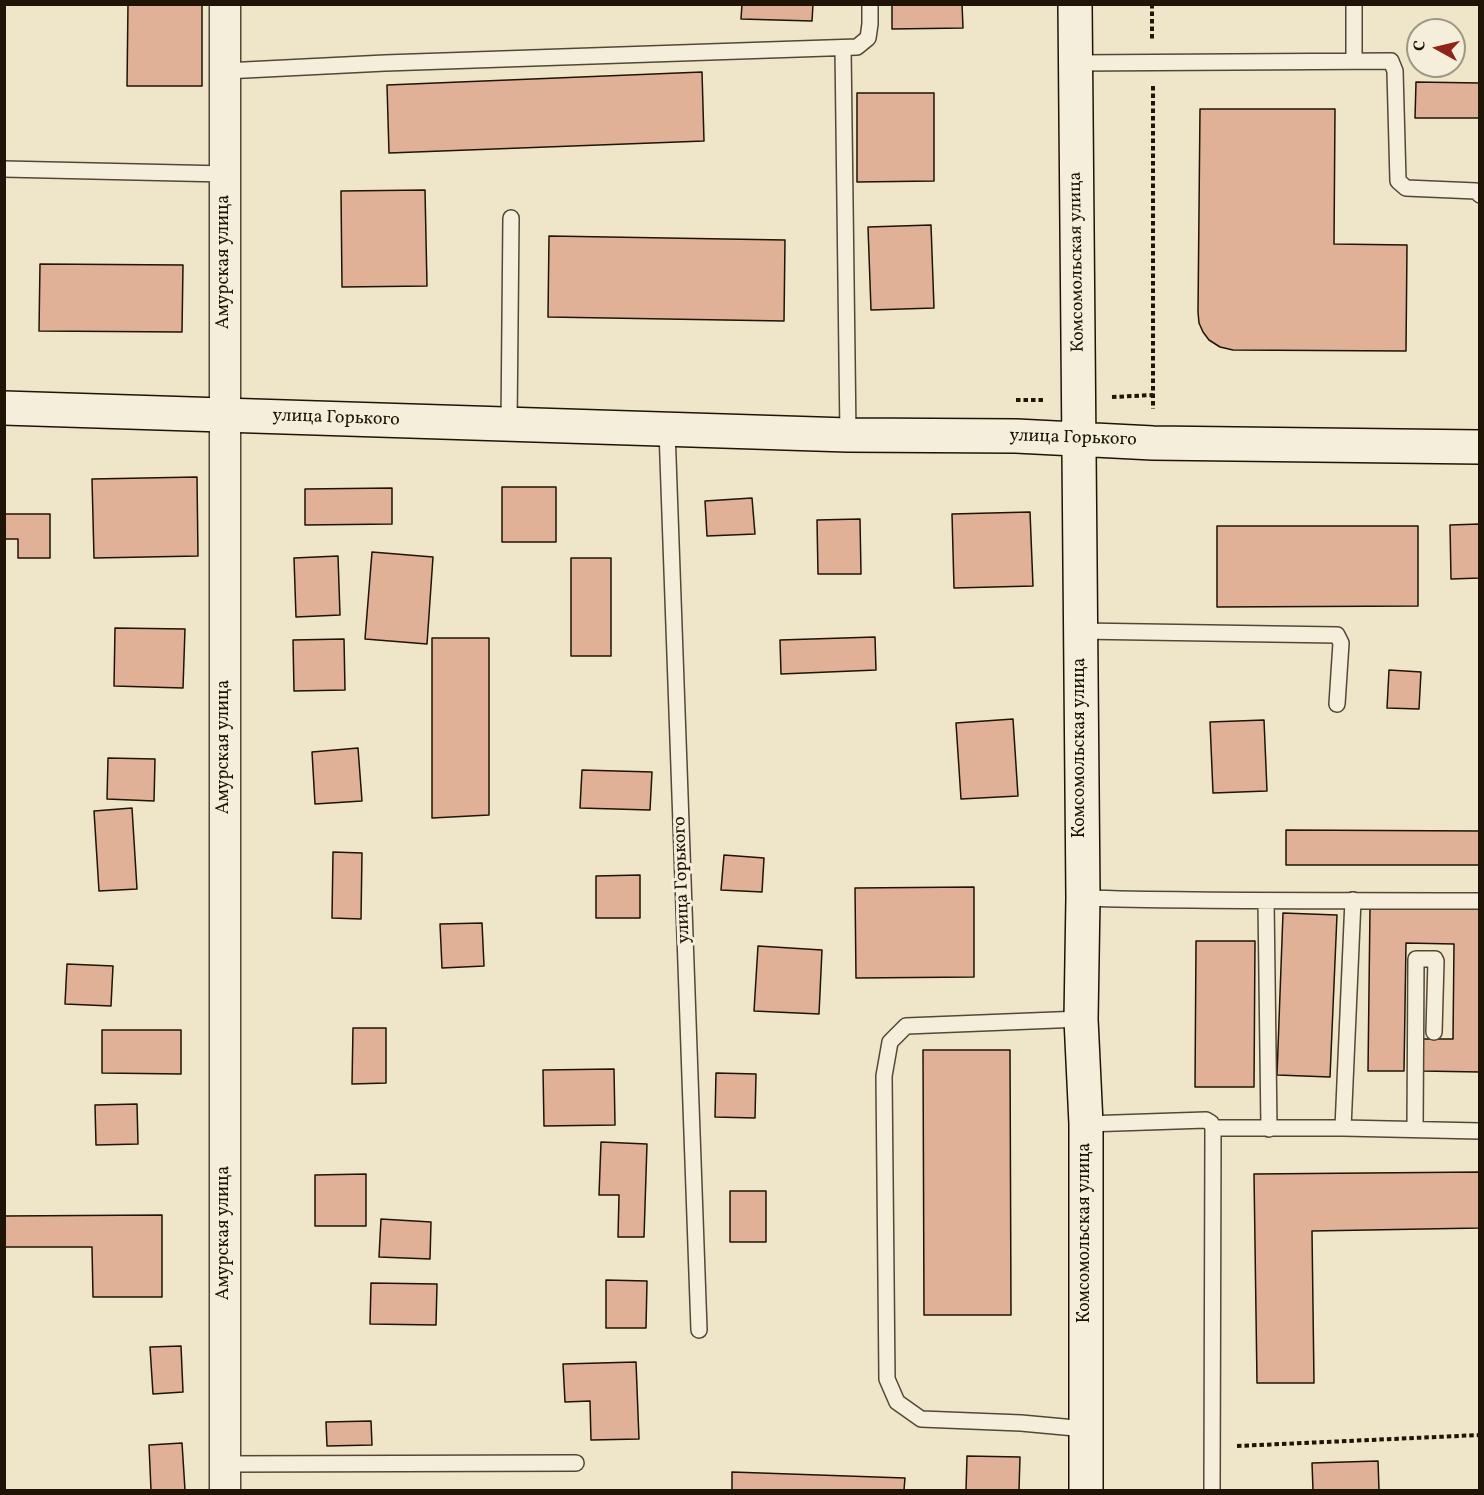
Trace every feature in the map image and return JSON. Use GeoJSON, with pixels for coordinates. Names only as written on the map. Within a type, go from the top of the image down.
{"type":"FeatureCollection","features":[{"type":"Feature","properties":{"kind":"main road","name":"Комсомольская улица"},"geometry":{"type":"LineString","coordinates":[[1075,4],[1083,898],[1081,1019],[1086,1124],[1086,1491]]}},
{"type":"Feature","properties":{"kind":"main road","name":"улица Горького"},"geometry":{"type":"LineString","coordinates":[[4,408],[848,435],[1016,436],[1154,442],[1479,447]]}},
{"type":"Feature","properties":{"kind":"street","name":"Амурская улица"},"geometry":{"type":"LineString","coordinates":[[225,4],[225,1477]]}},
{"type":"Feature","properties":{"kind":"lane"},"geometry":{"type":"LineString","coordinates":[[225,71],[385,63],[857,47],[868,38],[870,4]]}},
{"type":"Feature","properties":{"kind":"lane"},"geometry":{"type":"LineString","coordinates":[[1354,4],[1354,61]]}},
{"type":"Feature","properties":{"kind":"lane"},"geometry":{"type":"LineString","coordinates":[[843,48],[848,435]]}},
{"type":"Feature","properties":{"kind":"lane"},"geometry":{"type":"LineString","coordinates":[[1076,63],[1390,61],[1395,71],[1398,181],[1406,188],[1476,191],[1479,195]]}},
{"type":"Feature","properties":{"kind":"lane"},"geometry":{"type":"LineString","coordinates":[[4,169],[225,174]]}},
{"type":"Feature","properties":{"kind":"lane"},"geometry":{"type":"LineString","coordinates":[[509,425],[511,218]]}},
{"type":"Feature","properties":{"kind":"lane","name":"улица Горького"},"geometry":{"type":"LineString","coordinates":[[667,430],[699,1330]]}},
{"type":"Feature","properties":{"kind":"lane"},"geometry":{"type":"LineString","coordinates":[[1080,631],[1337,635],[1341,643],[1337,704]]}},
{"type":"Feature","properties":{"kind":"lane"},"geometry":{"type":"LineString","coordinates":[[1083,898],[1479,901]]}},
{"type":"Feature","properties":{"kind":"lane"},"geometry":{"type":"LineString","coordinates":[[1343,1128],[1353,900]]}},
{"type":"Feature","properties":{"kind":"lane"},"geometry":{"type":"LineString","coordinates":[[1266,901],[1269,1129]]}},
{"type":"Feature","properties":{"kind":"lane"},"geometry":{"type":"LineString","coordinates":[[1415,1129],[1416,959],[1436,961],[1434,1032]]}},
{"type":"Feature","properties":{"kind":"lane"},"geometry":{"type":"LineString","coordinates":[[1081,1019],[906,1026],[890,1042],[884,1076],[886,1368],[887,1379],[897,1402],[921,1419],[1021,1423],[1086,1429]]}},
{"type":"Feature","properties":{"kind":"lane"},"geometry":{"type":"LineString","coordinates":[[1086,1124],[1206,1120],[1213,1128],[1212,1491]]}},
{"type":"Feature","properties":{"kind":"lane"},"geometry":{"type":"LineString","coordinates":[[1213,1128],[1479,1131]]}},
{"type":"Feature","properties":{"kind":"lane"},"geometry":{"type":"LineString","coordinates":[[225,1477],[576,1463]]}},
{"type":"Feature","properties":{"kind":"path"},"geometry":{"type":"LineString","coordinates":[[1152,4],[1154,442]]}},
{"type":"Feature","properties":{"kind":"path"},"geometry":{"type":"LineString","coordinates":[[1212,1447],[1479,1435]]}},
{"type":"Feature","properties":{"kind":"building"},"geometry":{"type":"Polygon","coordinates":[[[128,4],[202,4],[202,86],[127,86],[128,4]]]}},
{"type":"Feature","properties":{"kind":"building"},"geometry":{"type":"Polygon","coordinates":[[[742,4],[813,4],[812,21],[741,19],[742,4]]]}},
{"type":"Feature","properties":{"kind":"building"},"geometry":{"type":"Polygon","coordinates":[[[892,4],[962,4],[963,28],[892,29],[892,4]]]}},
{"type":"Feature","properties":{"kind":"building"},"geometry":{"type":"Polygon","coordinates":[[[702,72],[704,141],[389,153],[387,85],[702,72]]]}},
{"type":"Feature","properties":{"kind":"building"},"geometry":{"type":"Polygon","coordinates":[[[1416,82],[1480,83],[1480,118],[1415,118],[1416,82]]]}},
{"type":"Feature","properties":{"kind":"building"},"geometry":{"type":"Polygon","coordinates":[[[857,93],[934,93],[934,181],[857,182],[857,93]]]}},
{"type":"Feature","properties":{"kind":"building"},"geometry":{"type":"Polygon","coordinates":[[[1200,109],[1335,109],[1334,244],[1407,245],[1406,351],[1233,350],[1220,347],[1209,340],[1199,323],[1198,312],[1200,109]]]}},
{"type":"Feature","properties":{"kind":"building"},"geometry":{"type":"Polygon","coordinates":[[[425,190],[427,286],[342,287],[341,191],[425,190]]]}},
{"type":"Feature","properties":{"kind":"building"},"geometry":{"type":"Polygon","coordinates":[[[931,225],[934,308],[871,310],[868,227],[931,225]]]}},
{"type":"Feature","properties":{"kind":"building"},"geometry":{"type":"Polygon","coordinates":[[[549,236],[785,240],[784,321],[548,317],[549,236]]]}},
{"type":"Feature","properties":{"kind":"building"},"geometry":{"type":"Polygon","coordinates":[[[40,264],[183,265],[182,332],[39,331],[40,264]]]}},
{"type":"Feature","properties":{"kind":"building"},"geometry":{"type":"Polygon","coordinates":[[[197,477],[198,556],[94,558],[92,479],[197,477]]]}},
{"type":"Feature","properties":{"kind":"building"},"geometry":{"type":"Polygon","coordinates":[[[502,487],[556,487],[556,542],[502,542],[502,487]]]}},
{"type":"Feature","properties":{"kind":"building"},"geometry":{"type":"Polygon","coordinates":[[[392,488],[392,524],[305,525],[305,489],[392,488]]]}},
{"type":"Feature","properties":{"kind":"building"},"geometry":{"type":"Polygon","coordinates":[[[752,498],[755,534],[707,536],[705,501],[752,498]]]}},
{"type":"Feature","properties":{"kind":"building"},"geometry":{"type":"Polygon","coordinates":[[[1030,512],[1033,586],[954,588],[952,514],[1030,512]]]}},
{"type":"Feature","properties":{"kind":"building"},"geometry":{"type":"Polygon","coordinates":[[[4,514],[50,514],[50,558],[18,558],[18,539],[4,539],[4,514]]]}},
{"type":"Feature","properties":{"kind":"building"},"geometry":{"type":"Polygon","coordinates":[[[860,519],[861,574],[818,574],[817,520],[860,519]]]}},
{"type":"Feature","properties":{"kind":"building"},"geometry":{"type":"Polygon","coordinates":[[[1480,524],[1480,578],[1451,579],[1450,525],[1480,524]]]}},
{"type":"Feature","properties":{"kind":"building"},"geometry":{"type":"Polygon","coordinates":[[[1217,526],[1418,526],[1418,606],[1217,607],[1217,526]]]}},
{"type":"Feature","properties":{"kind":"building"},"geometry":{"type":"Polygon","coordinates":[[[372,552],[433,557],[427,644],[365,639],[372,552]]]}},
{"type":"Feature","properties":{"kind":"building"},"geometry":{"type":"Polygon","coordinates":[[[338,556],[340,615],[296,617],[294,558],[338,556]]]}},
{"type":"Feature","properties":{"kind":"building"},"geometry":{"type":"Polygon","coordinates":[[[571,558],[611,558],[611,656],[571,656],[571,558]]]}},
{"type":"Feature","properties":{"kind":"building"},"geometry":{"type":"Polygon","coordinates":[[[115,628],[185,629],[183,688],[114,686],[115,628]]]}},
{"type":"Feature","properties":{"kind":"building"},"geometry":{"type":"Polygon","coordinates":[[[875,637],[876,670],[781,674],[780,640],[875,637]]]}},
{"type":"Feature","properties":{"kind":"building"},"geometry":{"type":"Polygon","coordinates":[[[432,638],[489,638],[489,815],[432,818],[432,638]]]}},
{"type":"Feature","properties":{"kind":"building"},"geometry":{"type":"Polygon","coordinates":[[[344,639],[345,690],[294,691],[293,640],[344,639]]]}},
{"type":"Feature","properties":{"kind":"building"},"geometry":{"type":"Polygon","coordinates":[[[1389,670],[1421,672],[1419,709],[1387,708],[1389,670]]]}},
{"type":"Feature","properties":{"kind":"building"},"geometry":{"type":"Polygon","coordinates":[[[1013,719],[1018,796],[961,799],[956,723],[1013,719]]]}},
{"type":"Feature","properties":{"kind":"building"},"geometry":{"type":"Polygon","coordinates":[[[1264,720],[1267,791],[1213,793],[1210,722],[1264,720]]]}},
{"type":"Feature","properties":{"kind":"building"},"geometry":{"type":"Polygon","coordinates":[[[358,748],[362,801],[315,804],[312,752],[358,748]]]}},
{"type":"Feature","properties":{"kind":"building"},"geometry":{"type":"Polygon","coordinates":[[[108,758],[155,759],[154,801],[107,799],[108,758]]]}},
{"type":"Feature","properties":{"kind":"building"},"geometry":{"type":"Polygon","coordinates":[[[582,770],[652,772],[650,810],[580,808],[582,770]]]}},
{"type":"Feature","properties":{"kind":"building"},"geometry":{"type":"Polygon","coordinates":[[[132,808],[137,889],[99,891],[94,811],[132,808]]]}},
{"type":"Feature","properties":{"kind":"building"},"geometry":{"type":"Polygon","coordinates":[[[1286,830],[1480,831],[1480,865],[1286,865],[1286,830]]]}},
{"type":"Feature","properties":{"kind":"building"},"geometry":{"type":"Polygon","coordinates":[[[333,852],[362,853],[361,919],[332,918],[333,852]]]}},
{"type":"Feature","properties":{"kind":"building"},"geometry":{"type":"Polygon","coordinates":[[[724,855],[764,858],[762,892],[721,890],[724,855]]]}},
{"type":"Feature","properties":{"kind":"building"},"geometry":{"type":"Polygon","coordinates":[[[640,875],[640,918],[596,918],[596,876],[640,875]]]}},
{"type":"Feature","properties":{"kind":"building"},"geometry":{"type":"Polygon","coordinates":[[[974,887],[974,977],[856,978],[855,888],[974,887]]]}},
{"type":"Feature","properties":{"kind":"building"},"geometry":{"type":"Polygon","coordinates":[[[1370,908],[1480,909],[1480,1072],[1422,1071],[1423,1039],[1453,1039],[1454,944],[1406,943],[1404,1071],[1368,1071],[1370,908]]]}},
{"type":"Feature","properties":{"kind":"building"},"geometry":{"type":"Polygon","coordinates":[[[1283,913],[1337,915],[1330,1077],[1277,1075],[1283,913]]]}},
{"type":"Feature","properties":{"kind":"building"},"geometry":{"type":"Polygon","coordinates":[[[482,923],[484,966],[442,968],[440,924],[482,923]]]}},
{"type":"Feature","properties":{"kind":"building"},"geometry":{"type":"Polygon","coordinates":[[[1196,941],[1255,941],[1254,1087],[1195,1087],[1196,941]]]}},
{"type":"Feature","properties":{"kind":"building"},"geometry":{"type":"Polygon","coordinates":[[[758,946],[822,950],[819,1014],[754,1011],[758,946]]]}},
{"type":"Feature","properties":{"kind":"building"},"geometry":{"type":"Polygon","coordinates":[[[67,964],[113,966],[111,1006],[65,1004],[67,964]]]}},
{"type":"Feature","properties":{"kind":"building"},"geometry":{"type":"Polygon","coordinates":[[[353,1028],[386,1028],[386,1083],[352,1084],[353,1028]]]}},
{"type":"Feature","properties":{"kind":"building"},"geometry":{"type":"Polygon","coordinates":[[[102,1030],[181,1030],[181,1074],[102,1073],[102,1030]]]}},
{"type":"Feature","properties":{"kind":"building"},"geometry":{"type":"Polygon","coordinates":[[[923,1050],[1010,1050],[1011,1315],[924,1315],[923,1050]]]}},
{"type":"Feature","properties":{"kind":"building"},"geometry":{"type":"Polygon","coordinates":[[[614,1069],[615,1125],[544,1126],[543,1070],[614,1069]]]}},
{"type":"Feature","properties":{"kind":"building"},"geometry":{"type":"Polygon","coordinates":[[[716,1073],[756,1074],[755,1118],[715,1117],[716,1073]]]}},
{"type":"Feature","properties":{"kind":"building"},"geometry":{"type":"Polygon","coordinates":[[[137,1104],[138,1144],[96,1145],[95,1105],[137,1104]]]}},
{"type":"Feature","properties":{"kind":"building"},"geometry":{"type":"Polygon","coordinates":[[[601,1142],[647,1144],[644,1237],[618,1237],[619,1195],[599,1195],[601,1142]]]}},
{"type":"Feature","properties":{"kind":"building"},"geometry":{"type":"Polygon","coordinates":[[[1480,1172],[1480,1228],[1312,1231],[1314,1383],[1257,1383],[1254,1174],[1480,1172]]]}},
{"type":"Feature","properties":{"kind":"building"},"geometry":{"type":"Polygon","coordinates":[[[366,1174],[366,1226],[315,1226],[315,1175],[366,1174]]]}},
{"type":"Feature","properties":{"kind":"building"},"geometry":{"type":"Polygon","coordinates":[[[730,1191],[766,1191],[766,1242],[730,1242],[730,1191]]]}},
{"type":"Feature","properties":{"kind":"building"},"geometry":{"type":"Polygon","coordinates":[[[162,1215],[162,1297],[93,1297],[92,1247],[4,1247],[4,1216],[162,1215]]]}},
{"type":"Feature","properties":{"kind":"building"},"geometry":{"type":"Polygon","coordinates":[[[381,1219],[431,1222],[430,1259],[379,1257],[381,1219]]]}},
{"type":"Feature","properties":{"kind":"building"},"geometry":{"type":"Polygon","coordinates":[[[606,1280],[647,1281],[646,1328],[606,1328],[606,1280]]]}},
{"type":"Feature","properties":{"kind":"building"},"geometry":{"type":"Polygon","coordinates":[[[371,1283],[437,1284],[436,1325],[370,1324],[371,1283]]]}},
{"type":"Feature","properties":{"kind":"building"},"geometry":{"type":"Polygon","coordinates":[[[181,1346],[183,1392],[153,1394],[150,1347],[181,1346]]]}},
{"type":"Feature","properties":{"kind":"building"},"geometry":{"type":"Polygon","coordinates":[[[636,1362],[639,1439],[591,1440],[590,1401],[565,1402],[563,1364],[636,1362]]]}},
{"type":"Feature","properties":{"kind":"building"},"geometry":{"type":"Polygon","coordinates":[[[371,1421],[372,1445],[327,1446],[326,1422],[371,1421]]]}},
{"type":"Feature","properties":{"kind":"building"},"geometry":{"type":"Polygon","coordinates":[[[182,1443],[185,1490],[151,1490],[149,1445],[182,1443]]]}},
{"type":"Feature","properties":{"kind":"building"},"geometry":{"type":"Polygon","coordinates":[[[967,1456],[1020,1457],[1019,1490],[966,1490],[967,1456]]]}},
{"type":"Feature","properties":{"kind":"building"},"geometry":{"type":"Polygon","coordinates":[[[1378,1461],[1379,1490],[1313,1490],[1312,1463],[1378,1461]]]}},
{"type":"Feature","properties":{"kind":"building"},"geometry":{"type":"Polygon","coordinates":[[[732,1472],[905,1478],[904,1490],[732,1490],[732,1472]]]}}]}
